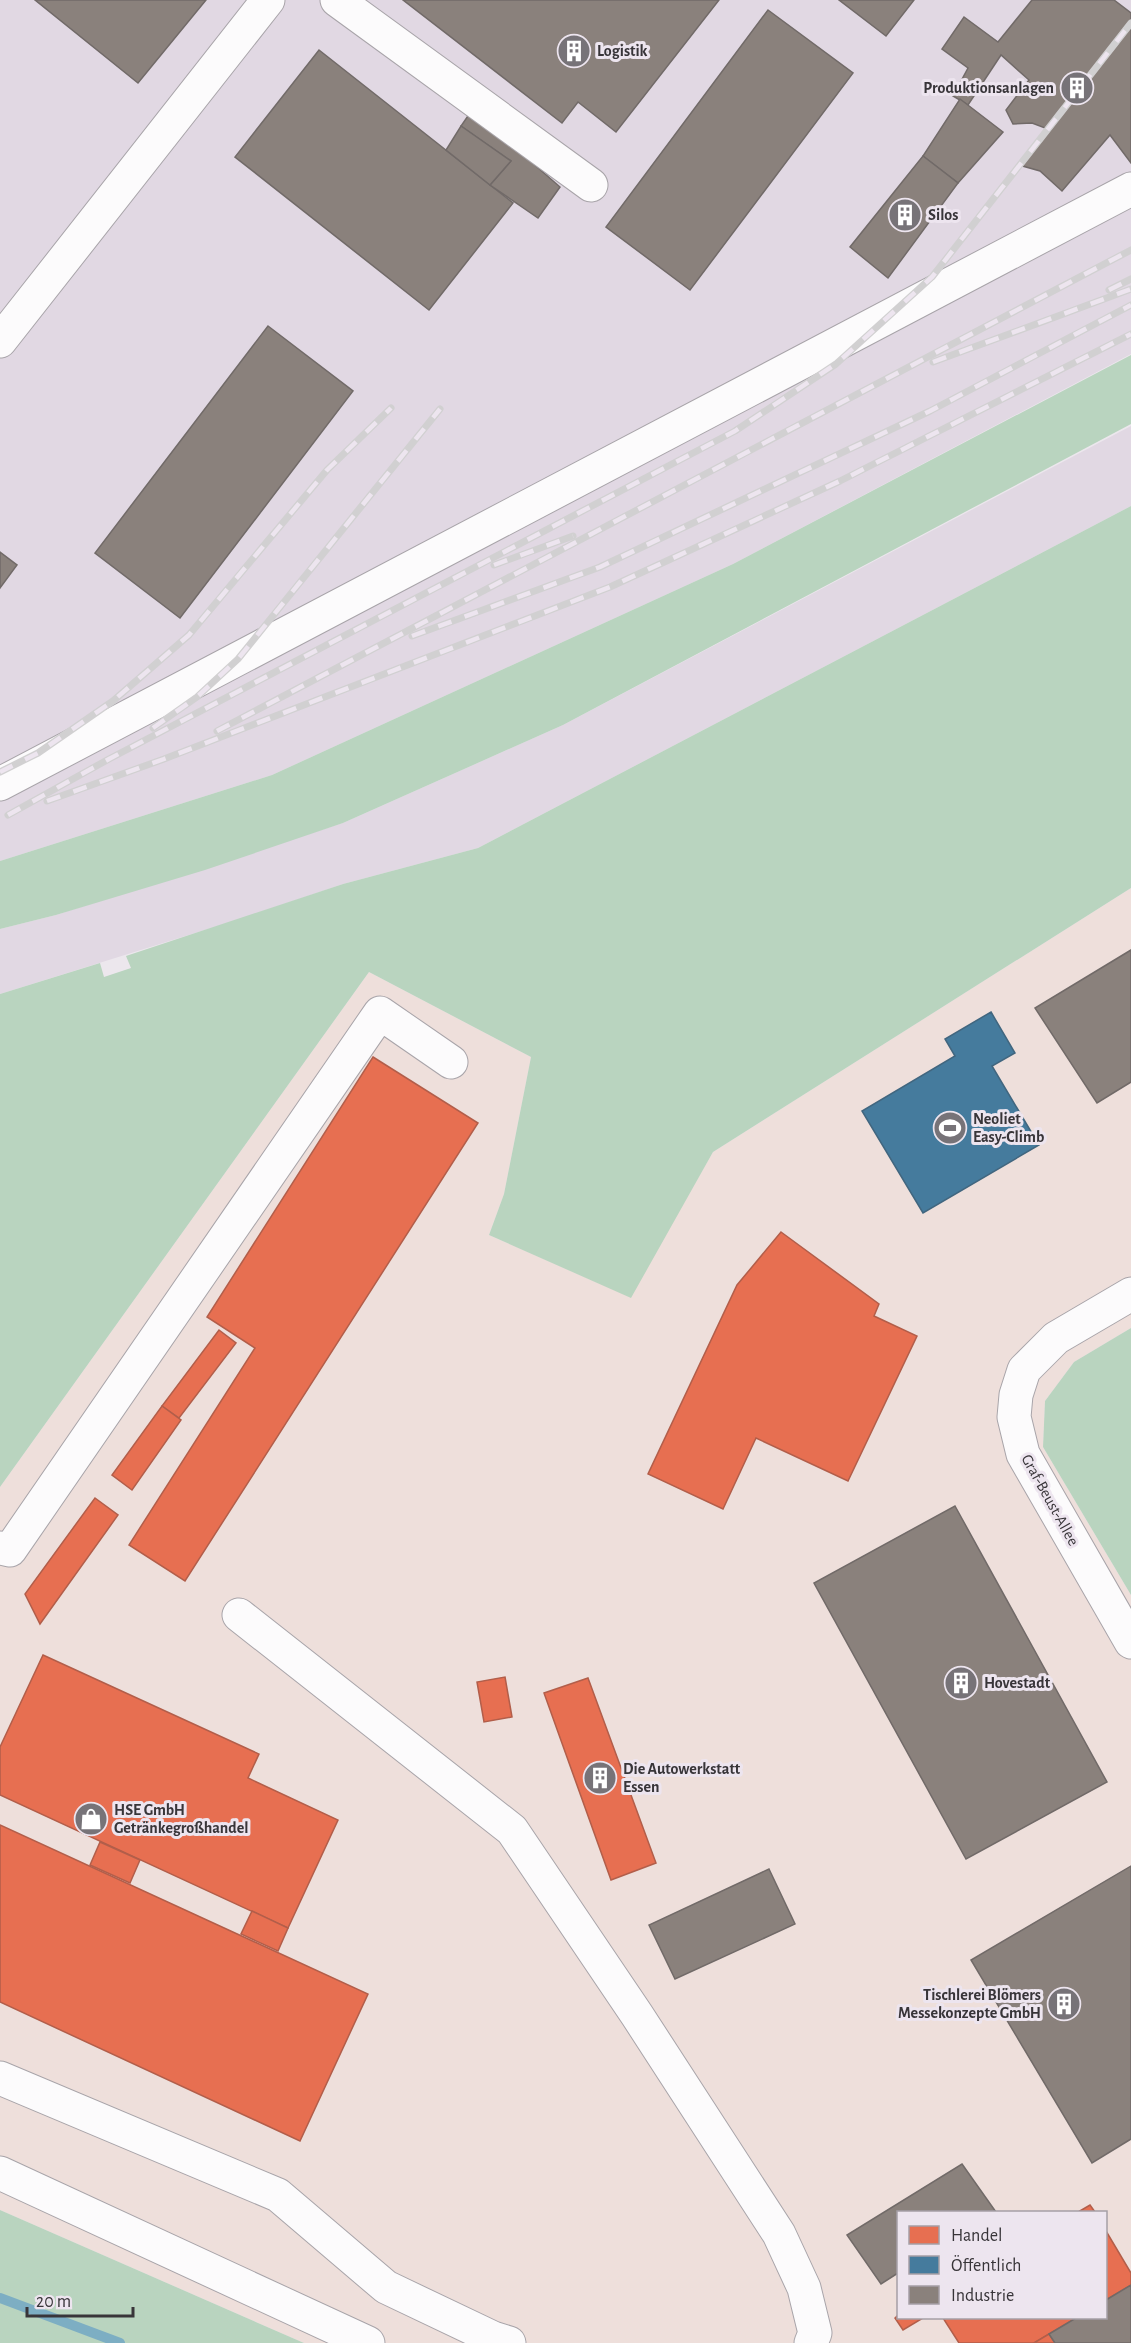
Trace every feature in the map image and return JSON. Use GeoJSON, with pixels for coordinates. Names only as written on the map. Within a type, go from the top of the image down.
{"type":"FeatureCollection","features":[{"type":"Feature","properties":{"kind":"street"},"geometry":{"type":"LineString","coordinates":[[0,341],[268,0]]}},
{"type":"Feature","properties":{"kind":"street"},"geometry":{"type":"LineString","coordinates":[[337,0],[591,185]]}},
{"type":"Feature","properties":{"kind":"street"},"geometry":{"type":"LineString","coordinates":[[0,784],[1131,189]]}},
{"type":"Feature","properties":{"kind":"street"},"geometry":{"type":"LineString","coordinates":[[0,1548],[10,1550],[380,1013],[451,1062]]}},
{"type":"Feature","properties":{"kind":"street","name":"Graf-Beust-Allee"},"geometry":{"type":"LineString","coordinates":[[1131,1294],[1056,1338],[1024,1370],[1016,1395],[1014,1417],[1023,1454],[1131,1642]]}},
{"type":"Feature","properties":{"kind":"street"},"geometry":{"type":"LineString","coordinates":[[239,1615],[512,1830],[644,2025],[779,2234],[804,2288],[815,2333],[811,2343]]}},
{"type":"Feature","properties":{"kind":"street"},"geometry":{"type":"LineString","coordinates":[[0,2078],[278,2195],[386,2287],[493,2338],[509,2343]]}},
{"type":"Feature","properties":{"kind":"street"},"geometry":{"type":"LineString","coordinates":[[0,2173],[368,2343]]}},
{"type":"Feature","properties":{"kind":"shaded area"},"geometry":{"type":"Polygon","coordinates":[[[0,0],[1131,0],[1131,354],[733,564],[272,775],[0,861],[0,0]]]}},
{"type":"Feature","properties":{"kind":"shaded area"},"geometry":{"type":"Polygon","coordinates":[[[1131,426],[1131,506],[478,848],[343,884],[240,919],[0,994],[0,929],[56,915],[343,823],[563,725],[1131,426]]]}},
{"type":"Feature","properties":{"kind":"shaded area"},"geometry":{"type":"Polygon","coordinates":[[[1131,888],[1131,1328],[1074,1362],[1045,1401],[1043,1447],[1131,1595],[1131,2343],[304,2343],[0,2210],[0,1487],[369,972],[531,1057],[504,1194],[489,1235],[630,1297],[713,1152],[1131,888]]]}},
{"type":"Feature","properties":{"kind":"green space"},"geometry":{"type":"Polygon","coordinates":[[[1131,355],[1131,424],[563,725],[343,823],[205,870],[56,915],[0,929],[0,861],[272,775],[733,564],[1131,355]]]}},
{"type":"Feature","properties":{"kind":"green space"},"geometry":{"type":"Polygon","coordinates":[[[1131,506],[1131,888],[713,1152],[631,1298],[489,1235],[504,1194],[531,1057],[369,972],[0,1487],[0,994],[100,963],[104,977],[131,968],[126,956],[343,884],[478,848],[1131,506]]]}},
{"type":"Feature","properties":{"kind":"green space"},"geometry":{"type":"Polygon","coordinates":[[[1131,1328],[1131,1595],[1043,1447],[1045,1401],[1074,1362],[1131,1328]]]}},
{"type":"Feature","properties":{"kind":"green space"},"geometry":{"type":"Polygon","coordinates":[[[0,2210],[304,2343],[0,2343],[0,2210]]]}},
{"type":"Feature","properties":{"kind":"building: Handel"},"geometry":{"type":"Polygon","coordinates":[[[373,1057],[478,1123],[185,1581],[129,1545],[255,1348],[207,1317],[373,1057]]]}},
{"type":"Feature","properties":{"kind":"building: Handel"},"geometry":{"type":"Polygon","coordinates":[[[781,1232],[879,1304],[874,1316],[917,1336],[848,1481],[756,1438],[723,1509],[648,1474],[737,1285],[781,1232]]]}},
{"type":"Feature","properties":{"kind":"building: Handel"},"geometry":{"type":"Polygon","coordinates":[[[219,1330],[236,1343],[179,1418],[162,1406],[219,1330]]]}},
{"type":"Feature","properties":{"kind":"building: Handel"},"geometry":{"type":"Polygon","coordinates":[[[162,1406],[181,1420],[132,1490],[112,1475],[162,1406]]]}},
{"type":"Feature","properties":{"kind":"building: Handel"},"geometry":{"type":"Polygon","coordinates":[[[95,1498],[118,1515],[40,1624],[25,1594],[95,1498]]]}},
{"type":"Feature","properties":{"kind":"building: Handel"},"geometry":{"type":"Polygon","coordinates":[[[43,1655],[259,1754],[248,1778],[338,1820],[288,1928],[0,1795],[0,1747],[43,1655]]]}},
{"type":"Feature","properties":{"kind":"building: Handel"},"geometry":{"type":"Polygon","coordinates":[[[505,1677],[512,1717],[484,1722],[477,1682],[505,1677]]]}},
{"type":"Feature","properties":{"kind":"building: Handel","name":"Die Autowerkstatt Essen"},"geometry":{"type":"Polygon","coordinates":[[[588,1678],[656,1863],[611,1880],[544,1693],[588,1678]]]}},
{"type":"Feature","properties":{"kind":"building: Handel"},"geometry":{"type":"Polygon","coordinates":[[[0,1825],[368,1994],[300,2141],[0,2002],[0,1825]]]}},
{"type":"Feature","properties":{"kind":"building: Handel"},"geometry":{"type":"Polygon","coordinates":[[[100,1842],[140,1860],[130,1883],[90,1865],[100,1842]]]}},
{"type":"Feature","properties":{"kind":"building: Handel"},"geometry":{"type":"Polygon","coordinates":[[[252,1911],[288,1928],[278,1951],[241,1934],[252,1911]]]}},
{"type":"Feature","properties":{"kind":"building: Handel"},"geometry":{"type":"Polygon","coordinates":[[[1090,2205],[1094,2211],[1080,2211],[1090,2205]]]}},
{"type":"Feature","properties":{"kind":"building: Handel"},"geometry":{"type":"Polygon","coordinates":[[[1107,2233],[1131,2273],[1131,2285],[1107,2299],[1107,2233]]]}},
{"type":"Feature","properties":{"kind":"building: Handel"},"geometry":{"type":"Polygon","coordinates":[[[897,2316],[897,2319],[921,2319],[903,2330],[895,2318],[897,2316]]]}},
{"type":"Feature","properties":{"kind":"building: Handel"},"geometry":{"type":"Polygon","coordinates":[[[944,2319],[1074,2319],[1034,2343],[959,2343],[944,2319]]]}},
{"type":"Feature","properties":{"kind":"building: Handel"},"geometry":{"type":"Polygon","coordinates":[[[1049,2334],[1055,2343],[1034,2343],[1049,2334]]]}},
{"type":"Feature","properties":{"kind":"building: Öffentlich","name":"Neoliet Easy-Climb"},"geometry":{"type":"Polygon","coordinates":[[[991,1012],[1015,1053],[992,1066],[1039,1145],[923,1213],[862,1111],[955,1056],[945,1039],[991,1012]]]}},
{"type":"Feature","properties":{"kind":"building: Industrie"},"geometry":{"type":"Polygon","coordinates":[[[35,0],[206,0],[138,83],[35,0]]]}},
{"type":"Feature","properties":{"kind":"building: Industrie","name":"Logistik"},"geometry":{"type":"Polygon","coordinates":[[[403,0],[719,0],[616,132],[578,102],[562,123],[403,0]]]}},
{"type":"Feature","properties":{"kind":"building: Industrie"},"geometry":{"type":"Polygon","coordinates":[[[839,0],[914,0],[886,36],[839,0]]]}},
{"type":"Feature","properties":{"kind":"building: Industrie","name":"Produktionsanlagen"},"geometry":{"type":"Polygon","coordinates":[[[1032,0],[1114,0],[1131,13],[1131,163],[1110,135],[1062,191],[1040,171],[1019,165],[1048,129],[1032,123],[1013,124],[1006,110],[1029,80],[1001,55],[968,105],[953,96],[968,68],[942,49],[964,17],[998,42],[1032,0]]]}},
{"type":"Feature","properties":{"kind":"building: Industrie"},"geometry":{"type":"Polygon","coordinates":[[[768,10],[853,73],[690,290],[606,227],[768,10]]]}},
{"type":"Feature","properties":{"kind":"building: Industrie"},"geometry":{"type":"Polygon","coordinates":[[[319,50],[513,203],[429,310],[235,157],[319,50]]]}},
{"type":"Feature","properties":{"kind":"building: Industrie","name":"Silos"},"geometry":{"type":"Polygon","coordinates":[[[960,99],[1003,132],[958,183],[923,156],[960,99]]]}},
{"type":"Feature","properties":{"kind":"building: Industrie"},"geometry":{"type":"Polygon","coordinates":[[[472,110],[560,187],[538,218],[490,185],[511,161],[461,126],[472,110]]]}},
{"type":"Feature","properties":{"kind":"building: Industrie"},"geometry":{"type":"Polygon","coordinates":[[[461,126],[511,161],[490,185],[446,150],[461,126]]]}},
{"type":"Feature","properties":{"kind":"building: Industrie","name":"Silos"},"geometry":{"type":"Polygon","coordinates":[[[923,156],[958,183],[888,278],[850,247],[923,156]]]}},
{"type":"Feature","properties":{"kind":"building: Industrie"},"geometry":{"type":"Polygon","coordinates":[[[268,326],[353,391],[180,618],[95,553],[268,326]]]}},
{"type":"Feature","properties":{"kind":"building: Industrie"},"geometry":{"type":"Polygon","coordinates":[[[0,552],[17,565],[0,588],[0,552]]]}},
{"type":"Feature","properties":{"kind":"building: Industrie"},"geometry":{"type":"Polygon","coordinates":[[[1131,950],[1131,1082],[1097,1103],[1035,1008],[1131,950]]]}},
{"type":"Feature","properties":{"kind":"building: Industrie","name":"Hovestadt"},"geometry":{"type":"Polygon","coordinates":[[[955,1506],[1107,1782],[966,1859],[814,1583],[955,1506]]]}},
{"type":"Feature","properties":{"kind":"building: Industrie","name":"Tischlerei Blömers Messekonzepte GmbH"},"geometry":{"type":"Polygon","coordinates":[[[1131,1866],[1131,2139],[1092,2163],[971,1960],[1131,1866]]]}},
{"type":"Feature","properties":{"kind":"building: Industrie"},"geometry":{"type":"Polygon","coordinates":[[[769,1869],[795,1924],[675,1979],[649,1925],[769,1869]]]}},
{"type":"Feature","properties":{"kind":"building: Industrie"},"geometry":{"type":"Polygon","coordinates":[[[962,2164],[995,2211],[897,2211],[897,2274],[881,2284],[847,2235],[962,2164]]]}},
{"type":"Feature","properties":{"kind":"building: Industrie"},"geometry":{"type":"Polygon","coordinates":[[[1131,2285],[1131,2343],[1055,2343],[1049,2334],[1074,2319],[1107,2319],[1107,2299],[1131,2285]]]}},
{"type":"Feature","properties":{"kind":"waterway"},"geometry":{"type":"LineString","coordinates":[[0,2298],[120,2343]]}},
{"type":"Feature","properties":{"kind":"railway"},"geometry":{"type":"LineString","coordinates":[[8,815],[109,759],[735,431],[836,364],[932,277],[1131,23]]}},
{"type":"Feature","properties":{"kind":"railway"},"geometry":{"type":"LineString","coordinates":[[217,731],[1131,250]]}},
{"type":"Feature","properties":{"kind":"railway"},"geometry":{"type":"LineString","coordinates":[[1109,290],[1131,279]]}},
{"type":"Feature","properties":{"kind":"railway"},"geometry":{"type":"LineString","coordinates":[[933,362],[1131,289]]}},
{"type":"Feature","properties":{"kind":"railway"},"geometry":{"type":"LineString","coordinates":[[412,636],[600,567],[930,411],[1131,305]]}},
{"type":"Feature","properties":{"kind":"railway"},"geometry":{"type":"LineString","coordinates":[[47,801],[164,759],[610,587],[840,481],[1131,334]]}},
{"type":"Feature","properties":{"kind":"railway"},"geometry":{"type":"LineString","coordinates":[[0,772],[38,753],[113,701],[189,635],[327,470],[391,408]]}},
{"type":"Feature","properties":{"kind":"railway"},"geometry":{"type":"LineString","coordinates":[[153,728],[197,697],[238,659],[440,409]]}},
{"type":"Feature","properties":{"kind":"railway"},"geometry":{"type":"LineString","coordinates":[[494,565],[573,536]]}},
{"type":"Feature","properties":{"kind":"place","name":"Logistik"},"geometry":{"type":"Point","coordinates":[574,51]}},
{"type":"Feature","properties":{"kind":"place","name":"Produktionsanlagen"},"geometry":{"type":"Point","coordinates":[1077,88]}},
{"type":"Feature","properties":{"kind":"place","name":"Silos"},"geometry":{"type":"Point","coordinates":[905,215]}},
{"type":"Feature","properties":{"kind":"place","name":"Neoliet Easy-Climb"},"geometry":{"type":"Point","coordinates":[950,1128]}},
{"type":"Feature","properties":{"kind":"place","name":"Hovestadt"},"geometry":{"type":"Point","coordinates":[961,1683]}},
{"type":"Feature","properties":{"kind":"place","name":"Die Autowerkstatt Essen"},"geometry":{"type":"Point","coordinates":[600,1778]}},
{"type":"Feature","properties":{"kind":"place","name":"HSE GmbH Getränkegroßhandel"},"geometry":{"type":"Point","coordinates":[91,1819]}},
{"type":"Feature","properties":{"kind":"place","name":"Tischlerei Blömers Messekonzepte GmbH"},"geometry":{"type":"Point","coordinates":[1064,2004]}}]}
